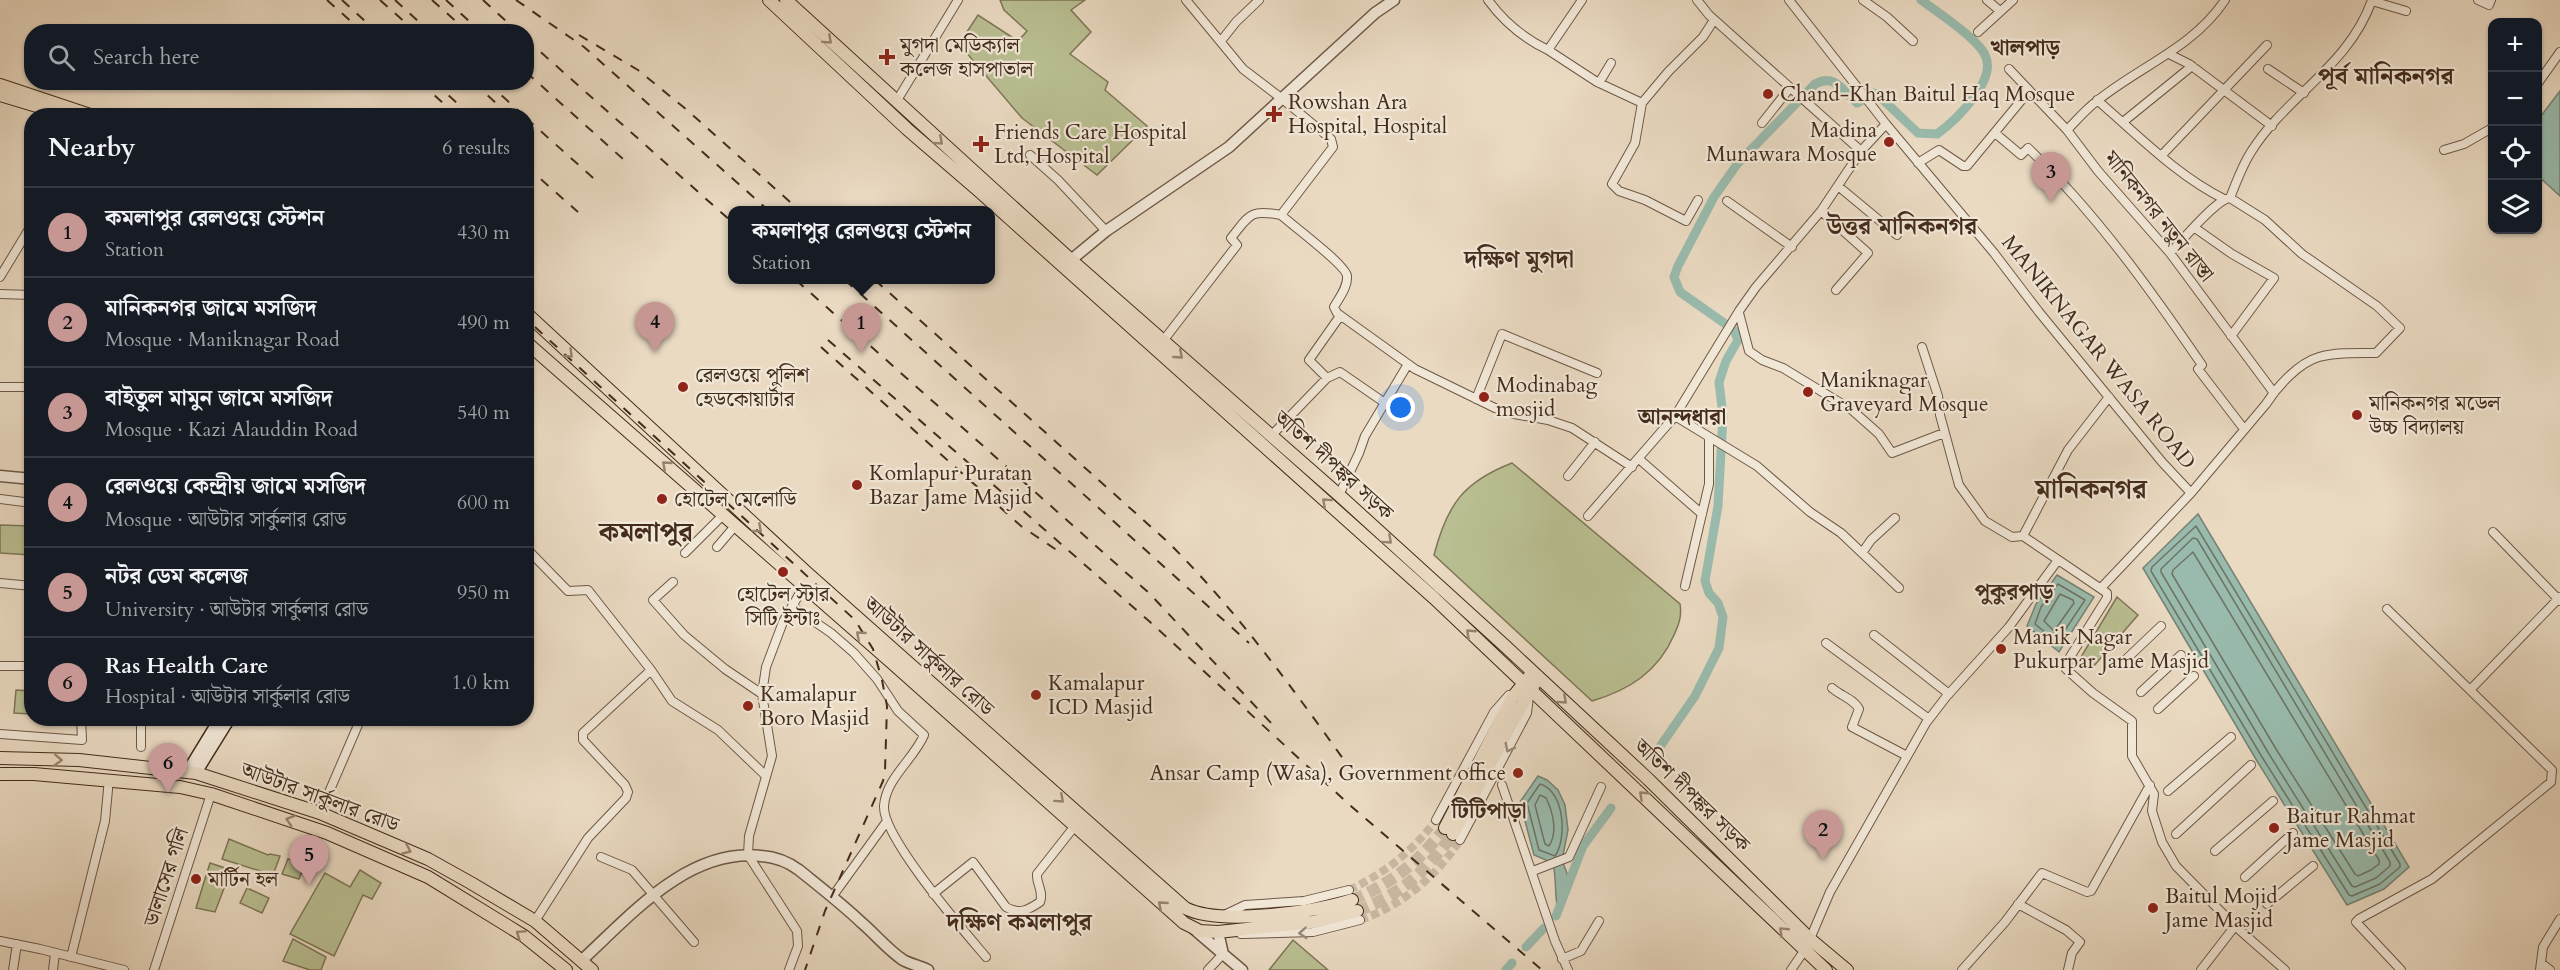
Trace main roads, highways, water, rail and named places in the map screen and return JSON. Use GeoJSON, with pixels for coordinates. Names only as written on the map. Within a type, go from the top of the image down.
{"type":"FeatureCollection","features":[{"type":"Feature","properties":{"kind":"main road","name":"অতিশ দীপঙ্কর সড়ক"},"geometry":{"type":"LineString","coordinates":[[769,0],[1271,436],[1280,452],[1339,495],[1648,779],[1810,939],[1847,970]]}},
{"type":"Feature","properties":{"kind":"main road","name":"অতিশ দীপঙ্কর সড়ক"},"geometry":{"type":"LineString","coordinates":[[786,0],[891,106],[1280,452],[1526,688],[1826,970]]}},
{"type":"Feature","properties":{"kind":"main road"},"geometry":{"type":"LineString","coordinates":[[0,86],[68,108]]}},
{"type":"Feature","properties":{"kind":"main road"},"geometry":{"type":"LineString","coordinates":[[0,95],[42,108]]}},
{"type":"Feature","properties":{"kind":"main road","name":"আউটার সার্কুলার রোড"},"geometry":{"type":"LineString","coordinates":[[534,321],[807,573],[1185,908],[1204,915],[1223,916],[1355,905],[1312,922],[1245,927],[1218,932],[1194,929],[1173,914],[1000,758],[534,349]]}},
{"type":"Feature","properties":{"kind":"main road"},"geometry":{"type":"LineString","coordinates":[[1494,655],[1504,645]]}},
{"type":"Feature","properties":{"kind":"main road"},"geometry":{"type":"LineString","coordinates":[[1449,830],[1526,688],[1536,675]]}},
{"type":"Feature","properties":{"kind":"main road","name":"আউটার সার্কুলার রোড"},"geometry":{"type":"LineString","coordinates":[[0,758],[79,760],[192,772],[320,813],[428,859],[535,921],[592,970]]}},
{"type":"Feature","properties":{"kind":"main road"},"geometry":{"type":"LineString","coordinates":[[188,788],[192,772]]}},
{"type":"Feature","properties":{"kind":"main road","name":"আউটার সার্কুলার রোড"},"geometry":{"type":"LineString","coordinates":[[0,774],[109,779],[188,788],[327,833],[428,877],[524,936],[566,970]]}},
{"type":"Feature","properties":{"kind":"main road"},"geometry":{"type":"LineString","coordinates":[[1218,932],[1223,916]]}},
{"type":"Feature","properties":{"kind":"main road"},"geometry":{"type":"LineString","coordinates":[[1804,951],[1810,939]]}},
{"type":"Feature","properties":{"kind":"water"},"geometry":{"type":"Polygon","coordinates":[[[2560,91],[2560,196],[2542,180],[2542,115],[2560,91]]]}},
{"type":"Feature","properties":{"kind":"water"},"geometry":{"type":"Polygon","coordinates":[[[2198,514],[2409,867],[2384,889],[2347,905],[2257,761],[2143,568],[2198,514]]]}},
{"type":"Feature","properties":{"kind":"water"},"geometry":{"type":"Polygon","coordinates":[[[2057,575],[2094,597],[2059,652],[2027,626],[2036,604],[2057,575]]]}},
{"type":"Feature","properties":{"kind":"water"},"geometry":{"type":"Polygon","coordinates":[[[1538,776],[1547,780],[1558,790],[1565,805],[1568,830],[1562,860],[1569,879],[1569,892],[1561,905],[1559,916],[1553,863],[1534,855],[1520,802],[1538,776]]]}},
{"type":"Feature","properties":{"kind":"waterway"},"geometry":{"type":"LineString","coordinates":[[1657,751],[1695,696],[1719,648],[1723,617],[1705,581],[1718,506],[1723,416],[1719,382],[1726,361],[1738,340],[1734,330],[1680,292],[1674,277],[1714,197],[1738,163],[1815,84],[1822,81],[1833,82],[1857,103],[1874,93],[1918,133],[1937,134],[1964,110],[1986,76],[1985,55],[1965,33],[1921,0]]}},
{"type":"Feature","properties":{"kind":"waterway"},"geometry":{"type":"LineString","coordinates":[[1556,916],[1583,846],[1611,808]]}},
{"type":"Feature","properties":{"kind":"waterway"},"geometry":{"type":"LineString","coordinates":[[1526,947],[1544,928]]}},
{"type":"Feature","properties":{"kind":"waterway"},"geometry":{"type":"LineString","coordinates":[[1506,970],[1512,963]]}},
{"type":"Feature","properties":{"kind":"tunnel"},"geometry":{"type":"LineString","coordinates":[[1349,890],[1397,861],[1436,820]]}},
{"type":"Feature","properties":{"kind":"tunnel"},"geometry":{"type":"LineString","coordinates":[[1352,900],[1379,887],[1404,870],[1445,828]]}},
{"type":"Feature","properties":{"kind":"tunnel"},"geometry":{"type":"LineString","coordinates":[[1357,911],[1400,889],[1433,860],[1453,834]]}},
{"type":"Feature","properties":{"kind":"tunnel"},"geometry":{"type":"LineString","coordinates":[[1360,920],[1390,907],[1417,888],[1440,866],[1460,840]]}},
{"type":"Feature","properties":{"kind":"railway"},"geometry":{"type":"LineString","coordinates":[[327,0],[354,24]]}},
{"type":"Feature","properties":{"kind":"railway"},"geometry":{"type":"LineString","coordinates":[[342,0],[368,24]]}},
{"type":"Feature","properties":{"kind":"railway"},"geometry":{"type":"LineString","coordinates":[[380,0],[407,24]]}},
{"type":"Feature","properties":{"kind":"railway"},"geometry":{"type":"LineString","coordinates":[[395,0],[421,24]]}},
{"type":"Feature","properties":{"kind":"railway"},"geometry":{"type":"LineString","coordinates":[[432,0],[459,24]]}},
{"type":"Feature","properties":{"kind":"railway"},"geometry":{"type":"LineString","coordinates":[[446,0],[472,24]]}},
{"type":"Feature","properties":{"kind":"railway"},"geometry":{"type":"LineString","coordinates":[[483,0],[509,24]]}},
{"type":"Feature","properties":{"kind":"railway"},"geometry":{"type":"LineString","coordinates":[[516,0],[584,47],[763,206]]}},
{"type":"Feature","properties":{"kind":"railway"},"geometry":{"type":"LineString","coordinates":[[579,35],[638,70],[687,110],[795,206]]}},
{"type":"Feature","properties":{"kind":"railway"},"geometry":{"type":"LineString","coordinates":[[534,46],[728,218]]}},
{"type":"Feature","properties":{"kind":"railway"},"geometry":{"type":"LineString","coordinates":[[534,79],[623,159]]}},
{"type":"Feature","properties":{"kind":"railway"},"geometry":{"type":"LineString","coordinates":[[429,90],[448,108]]}},
{"type":"Feature","properties":{"kind":"railway"},"geometry":{"type":"LineString","coordinates":[[443,90],[462,108]]}},
{"type":"Feature","properties":{"kind":"railway"},"geometry":{"type":"LineString","coordinates":[[482,90],[501,108]]}},
{"type":"Feature","properties":{"kind":"railway"},"geometry":{"type":"LineString","coordinates":[[496,90],[515,108]]}},
{"type":"Feature","properties":{"kind":"railway"},"geometry":{"type":"LineString","coordinates":[[534,125],[600,184]]}},
{"type":"Feature","properties":{"kind":"railway"},"geometry":{"type":"LineString","coordinates":[[534,173],[578,212]]}},
{"type":"Feature","properties":{"kind":"railway"},"geometry":{"type":"LineString","coordinates":[[801,284],[1149,593],[1272,724]]}},
{"type":"Feature","properties":{"kind":"railway"},"geometry":{"type":"LineString","coordinates":[[849,284],[1249,643]]}},
{"type":"Feature","properties":{"kind":"railway"},"geometry":{"type":"LineString","coordinates":[[879,284],[1169,543],[1241,623],[1349,767]]}},
{"type":"Feature","properties":{"kind":"railway"},"geometry":{"type":"LineString","coordinates":[[535,327],[855,620],[873,649],[887,706],[883,781],[825,911],[805,970]]}},
{"type":"Feature","properties":{"kind":"railway"},"geometry":{"type":"LineString","coordinates":[[828,340],[1149,621],[1352,807],[1542,970]]}},
{"type":"Feature","properties":{"kind":"railway"},"geometry":{"type":"LineString","coordinates":[[821,347],[1021,526],[1058,551]]}},
{"type":"Feature","properties":{"kind":"place","name":"মুগদা মেডিক্যাল কলেজ হাসপাতাল"},"geometry":{"type":"Point","coordinates":[887,57]}},
{"type":"Feature","properties":{"kind":"place","name":"Chand-Khan Baitul Haq Mosque"},"geometry":{"type":"Point","coordinates":[1768,94]}},
{"type":"Feature","properties":{"kind":"place","name":"Rowshan Ara Hospital, Hospital"},"geometry":{"type":"Point","coordinates":[1274,114]}},
{"type":"Feature","properties":{"kind":"place","name":"Madina Munawara Mosque"},"geometry":{"type":"Point","coordinates":[1889,142]}},
{"type":"Feature","properties":{"kind":"place","name":"Friends Care Hospital Ltd, Hospital"},"geometry":{"type":"Point","coordinates":[981,144]}},
{"type":"Feature","properties":{"kind":"place","name":"বাইতুল মামুন জামে মসজিদ"},"geometry":{"type":"Point","coordinates":[2051,202]}},
{"type":"Feature","properties":{"kind":"place","name":"রেলওয়ে কেন্দ্রীয় জামে মসজিদ"},"geometry":{"type":"Point","coordinates":[655,352]}},
{"type":"Feature","properties":{"kind":"place","name":"কমলাপুর রেলওয়ে স্টেশন"},"geometry":{"type":"Point","coordinates":[861,353]}},
{"type":"Feature","properties":{"kind":"place","name":"রেলওয়ে পুলিশ হেডকোয়ার্টার"},"geometry":{"type":"Point","coordinates":[683,387]}},
{"type":"Feature","properties":{"kind":"place","name":"Maniknagar Graveyard Mosque"},"geometry":{"type":"Point","coordinates":[1808,392]}},
{"type":"Feature","properties":{"kind":"place","name":"Modinabag mosjid"},"geometry":{"type":"Point","coordinates":[1484,397]}},
{"type":"Feature","properties":{"kind":"place","name":"মানিকনগর মডেল উচ্চ বিদ্যালয়"},"geometry":{"type":"Point","coordinates":[2357,415]}},
{"type":"Feature","properties":{"kind":"place","name":"Komlapur Puratan Bazar Jame Masjid"},"geometry":{"type":"Point","coordinates":[857,485]}},
{"type":"Feature","properties":{"kind":"place","name":"হোটেল মেলোডি"},"geometry":{"type":"Point","coordinates":[662,499]}},
{"type":"Feature","properties":{"kind":"place","name":"হোটেল স্টার সিটি ইন্টাঃ"},"geometry":{"type":"Point","coordinates":[783,572]}},
{"type":"Feature","properties":{"kind":"place","name":"Manik Nagar Pukurpar Jame Masjid"},"geometry":{"type":"Point","coordinates":[2001,649]}},
{"type":"Feature","properties":{"kind":"place","name":"Kamalapur ICD Masjid"},"geometry":{"type":"Point","coordinates":[1036,695]}},
{"type":"Feature","properties":{"kind":"place","name":"Kamalapur Boro Masjid"},"geometry":{"type":"Point","coordinates":[748,706]}},
{"type":"Feature","properties":{"kind":"place","name":"Ansar Camp (Wasa), Government office"},"geometry":{"type":"Point","coordinates":[1518,773]}},
{"type":"Feature","properties":{"kind":"place","name":"Ras Health Care"},"geometry":{"type":"Point","coordinates":[168,793]}},
{"type":"Feature","properties":{"kind":"place","name":"Baitur Rahmat Jame Masjid"},"geometry":{"type":"Point","coordinates":[2274,828]}},
{"type":"Feature","properties":{"kind":"place","name":"মানিকনগর জামে মসজিদ"},"geometry":{"type":"Point","coordinates":[1823,860]}},
{"type":"Feature","properties":{"kind":"place","name":"মার্টিন হল"},"geometry":{"type":"Point","coordinates":[196,879]}},
{"type":"Feature","properties":{"kind":"place","name":"নটর ডেম কলেজ"},"geometry":{"type":"Point","coordinates":[309,885]}},
{"type":"Feature","properties":{"kind":"place","name":"Baitul Mojid Jame Masjid"},"geometry":{"type":"Point","coordinates":[2153,908]}},
{"type":"Feature","properties":{"kind":"district","name":"খালপাড়"},"geometry":{"type":"Point","coordinates":[2025,47]}},
{"type":"Feature","properties":{"kind":"district","name":"পূর্ব মানিকনগর"},"geometry":{"type":"Point","coordinates":[2386,76]}},
{"type":"Feature","properties":{"kind":"district","name":"উত্তর মানিকনগর"},"geometry":{"type":"Point","coordinates":[1902,226]}},
{"type":"Feature","properties":{"kind":"district","name":"দক্ষিণ মুগদা"},"geometry":{"type":"Point","coordinates":[1519,259]}},
{"type":"Feature","properties":{"kind":"district","name":"আনন্দধারা"},"geometry":{"type":"Point","coordinates":[1682,416]}},
{"type":"Feature","properties":{"kind":"district","name":"মানিকনগর"},"geometry":{"type":"Point","coordinates":[2091,489]}},
{"type":"Feature","properties":{"kind":"district","name":"কমলাপুর"},"geometry":{"type":"Point","coordinates":[646,532]}},
{"type":"Feature","properties":{"kind":"district","name":"পুকুরপাড়"},"geometry":{"type":"Point","coordinates":[2014,591]}},
{"type":"Feature","properties":{"kind":"district","name":"টিটিপাড়া"},"geometry":{"type":"Point","coordinates":[1489,810]}},
{"type":"Feature","properties":{"kind":"district","name":"দক্ষিণ কমলাপুর"},"geometry":{"type":"Point","coordinates":[1019,922]}}]}
